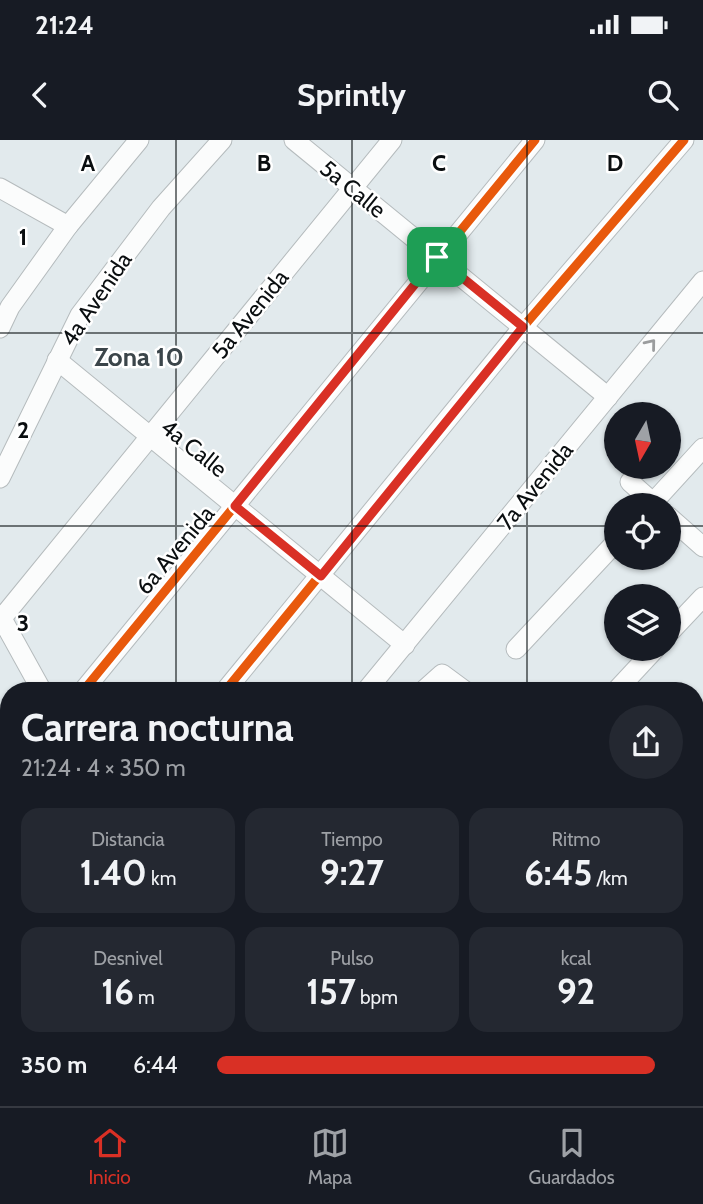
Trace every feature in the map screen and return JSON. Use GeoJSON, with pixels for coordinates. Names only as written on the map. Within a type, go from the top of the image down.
{"type":"FeatureCollection","features":[{"type":"Feature","properties":{"kind":"street","name":"4a Avenida"},"geometry":{"type":"LineString","coordinates":[[0,478],[80,315],[98,288],[168,200],[222,140]]}},
{"type":"Feature","properties":{"kind":"street","name":"5a Calle"},"geometry":{"type":"LineString","coordinates":[[294,140],[608,397]]}},
{"type":"Feature","properties":{"kind":"street","name":"5a Avenida"},"geometry":{"type":"LineString","coordinates":[[1,616],[392,140]]}},
{"type":"Feature","properties":{"kind":"street","name":"6a Avenida"},"geometry":{"type":"LineString","coordinates":[[90,682],[535,140]]}},
{"type":"Feature","properties":{"kind":"street"},"geometry":{"type":"LineString","coordinates":[[233,682],[523,327],[684,140]]}},
{"type":"Feature","properties":{"kind":"street"},"geometry":{"type":"LineString","coordinates":[[0,328],[5,305],[130,142]]}},
{"type":"Feature","properties":{"kind":"street"},"geometry":{"type":"LineString","coordinates":[[0,188],[68,226]]}},
{"type":"Feature","properties":{"kind":"street","name":"7a Avenida"},"geometry":{"type":"LineString","coordinates":[[374,682],[703,281]]}},
{"type":"Feature","properties":{"kind":"street","name":"4a Calle"},"geometry":{"type":"LineString","coordinates":[[57,360],[405,645]]}},
{"type":"Feature","properties":{"kind":"street"},"geometry":{"type":"LineString","coordinates":[[664,493],[703,449]]}},
{"type":"Feature","properties":{"kind":"street"},"geometry":{"type":"LineString","coordinates":[[630,482],[641,493]]}},
{"type":"Feature","properties":{"kind":"street"},"geometry":{"type":"LineString","coordinates":[[681,528],[703,547]]}},
{"type":"Feature","properties":{"kind":"street"},"geometry":{"type":"LineString","coordinates":[[516,649],[604,555]]}},
{"type":"Feature","properties":{"kind":"street"},"geometry":{"type":"LineString","coordinates":[[681,620],[703,597]]}},
{"type":"Feature","properties":{"kind":"street"},"geometry":{"type":"LineString","coordinates":[[1,616],[37,682]]}},
{"type":"Feature","properties":{"kind":"street"},"geometry":{"type":"LineString","coordinates":[[624,682],[644,661]]}},
{"type":"Feature","properties":{"kind":"street"},"geometry":{"type":"LineString","coordinates":[[433,682],[442,674],[453,682]]}},
{"type":"Feature","properties":{"kind":"cycle path"},"geometry":{"type":"LineString","coordinates":[[90,682],[535,140]]}},
{"type":"Feature","properties":{"kind":"cycle path"},"geometry":{"type":"LineString","coordinates":[[232,682],[523,327],[684,140]]}},
{"type":"Feature","properties":{"kind":"district","name":"Zona 10"},"geometry":{"type":"Point","coordinates":[139,357]}},
{"type":"Feature","properties":{"kind":"route"},"geometry":{"type":"LineString","coordinates":[[437,257],[523,327],[321,576],[235,506],[437,257]]}}]}
